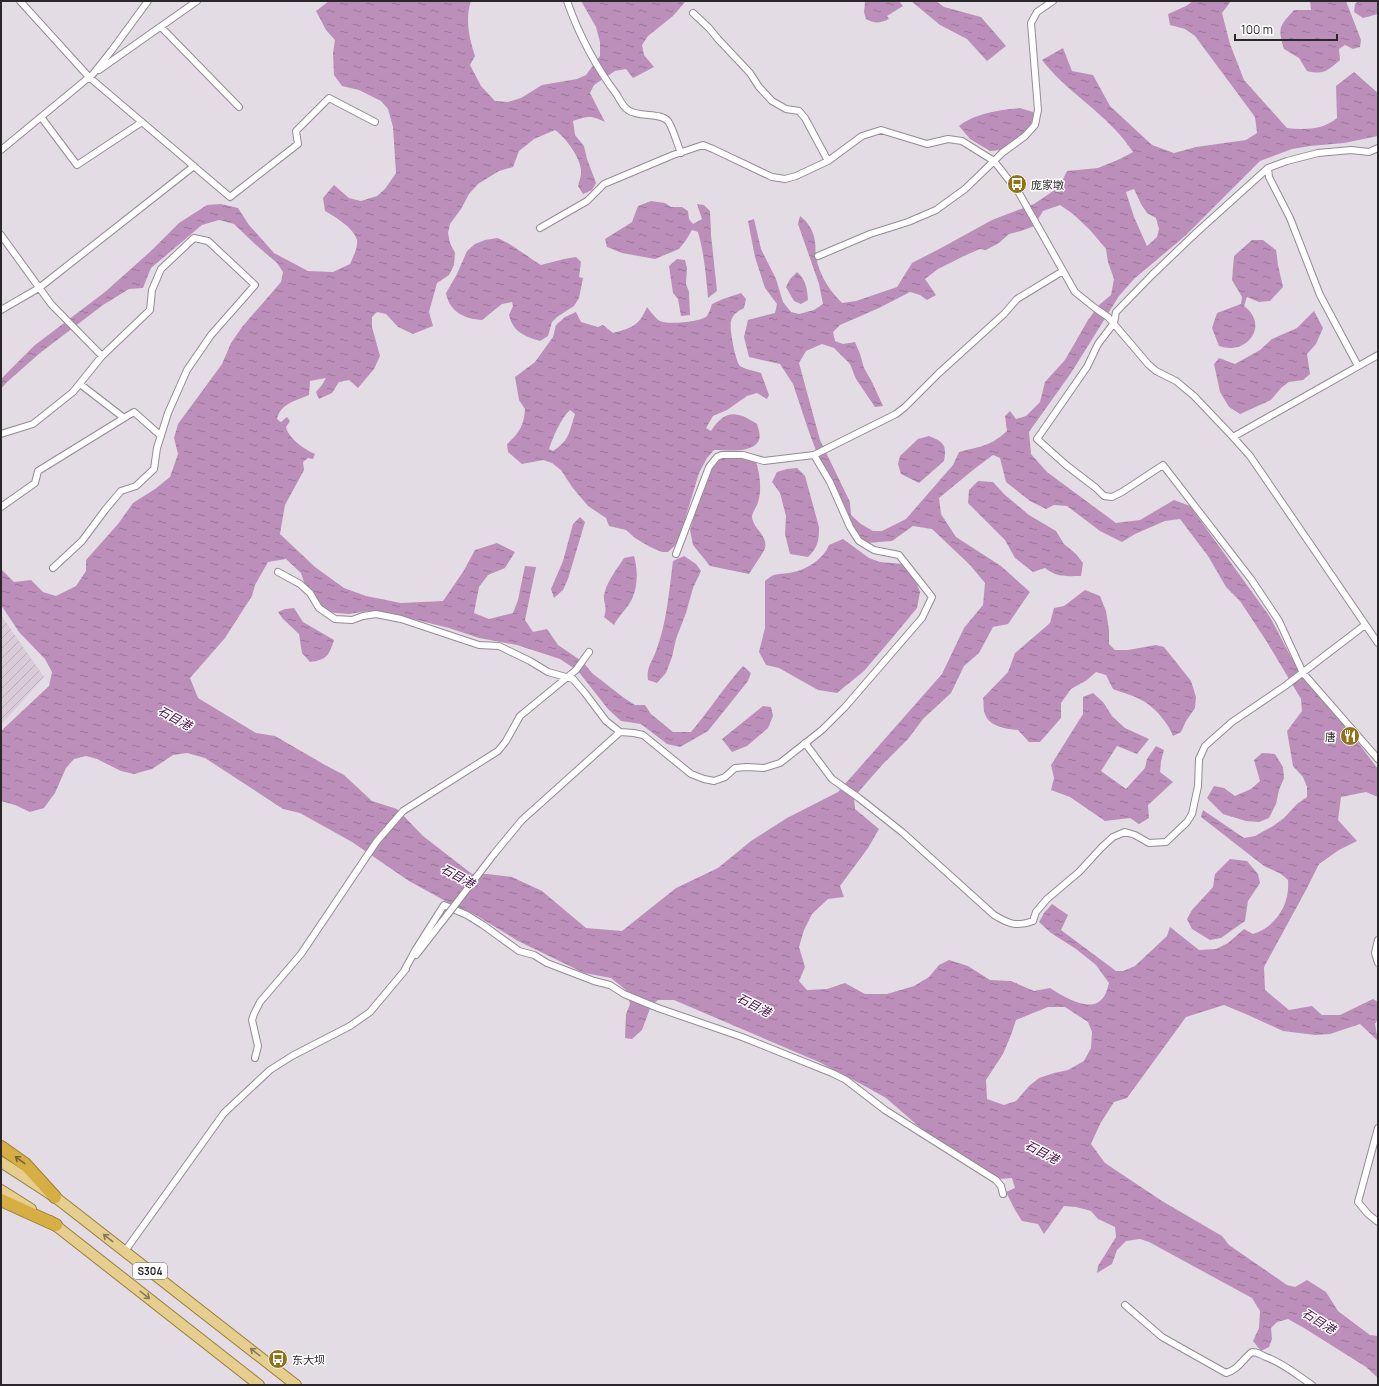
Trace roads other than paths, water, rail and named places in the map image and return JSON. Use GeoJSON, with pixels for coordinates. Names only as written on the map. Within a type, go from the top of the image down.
{"type":"FeatureCollection","features":[{"type":"Feature","properties":{"kind":"highway"},"geometry":{"type":"LineString","coordinates":[[1,1147],[25,1164],[55,1197]]}},
{"type":"Feature","properties":{"kind":"highway"},"geometry":{"type":"LineString","coordinates":[[1,1200],[56,1225]]}},
{"type":"Feature","properties":{"kind":"main road","name":"S304"},"geometry":{"type":"LineString","coordinates":[[1,1162],[55,1197],[296,1385]]}},
{"type":"Feature","properties":{"kind":"main road","name":"S304"},"geometry":{"type":"LineString","coordinates":[[1,1190],[56,1225],[259,1385]]}},
{"type":"Feature","properties":{"kind":"street"},"geometry":{"type":"LineString","coordinates":[[20,1],[91,75],[142,122],[230,196],[298,144],[296,131],[329,98],[375,122]]}},
{"type":"Feature","properties":{"kind":"street"},"geometry":{"type":"LineString","coordinates":[[91,75],[112,50],[148,1]]}},
{"type":"Feature","properties":{"kind":"street"},"geometry":{"type":"LineString","coordinates":[[1,150],[91,75],[197,1]]}},
{"type":"Feature","properties":{"kind":"street"},"geometry":{"type":"LineString","coordinates":[[567,1],[573,18],[590,53],[627,110],[640,115],[660,116],[668,121],[681,153]]}},
{"type":"Feature","properties":{"kind":"street"},"geometry":{"type":"LineString","coordinates":[[818,256],[870,234],[908,222],[936,210],[965,189],[1002,153],[1025,136],[1035,125],[1038,110],[1031,23],[1037,12],[1053,1]]}},
{"type":"Feature","properties":{"kind":"street"},"geometry":{"type":"LineString","coordinates":[[693,13],[709,28],[718,40],[750,73],[759,88],[772,101],[786,109],[799,111],[805,118],[828,161]]}},
{"type":"Feature","properties":{"kind":"street"},"geometry":{"type":"LineString","coordinates":[[161,27],[239,107]]}},
{"type":"Feature","properties":{"kind":"street"},"geometry":{"type":"LineString","coordinates":[[41,117],[77,165],[142,122]]}},
{"type":"Feature","properties":{"kind":"street"},"geometry":{"type":"LineString","coordinates":[[540,228],[588,201],[604,184],[703,145],[772,177],[785,179],[796,176],[828,161],[862,136],[881,130],[928,144],[948,139],[962,141],[994,161],[1018,193],[1075,292],[1114,322],[1148,364],[1156,371],[1176,381],[1194,396],[1233,436],[1250,456],[1378,643]]}},
{"type":"Feature","properties":{"kind":"street"},"geometry":{"type":"LineString","coordinates":[[1378,148],[1369,152],[1351,150],[1318,153],[1287,161],[1268,168],[1197,232],[1116,312],[1114,322],[1098,344],[1088,367],[1037,439],[1104,496],[1112,497],[1122,492],[1163,465],[1255,585],[1279,621],[1303,673],[1378,759]]}},
{"type":"Feature","properties":{"kind":"street"},"geometry":{"type":"LineString","coordinates":[[1,310],[40,288],[194,166]]}},
{"type":"Feature","properties":{"kind":"street"},"geometry":{"type":"LineString","coordinates":[[1268,168],[1269,177],[1290,218],[1320,295],[1358,366]]}},
{"type":"Feature","properties":{"kind":"street"},"geometry":{"type":"LineString","coordinates":[[1,235],[51,304],[102,356]]}},
{"type":"Feature","properties":{"kind":"street"},"geometry":{"type":"LineString","coordinates":[[1,434],[33,424],[73,392],[102,356],[150,310],[152,290],[161,269],[194,238],[208,241],[256,285],[211,335],[187,370],[168,413],[157,448],[154,469],[136,486],[121,491],[82,541],[53,568]]}},
{"type":"Feature","properties":{"kind":"street"},"geometry":{"type":"LineString","coordinates":[[676,554],[709,467],[717,457],[722,455],[744,456],[764,461],[814,455],[896,414],[905,408],[939,373],[1004,314],[1017,299],[1063,271]]}},
{"type":"Feature","properties":{"kind":"street"},"geometry":{"type":"LineString","coordinates":[[1233,436],[1378,355]]}},
{"type":"Feature","properties":{"kind":"street"},"geometry":{"type":"LineString","coordinates":[[80,384],[124,418]]}},
{"type":"Feature","properties":{"kind":"street"},"geometry":{"type":"LineString","coordinates":[[1,507],[35,483],[38,470],[134,412],[161,436]]}},
{"type":"Feature","properties":{"kind":"street"},"geometry":{"type":"LineString","coordinates":[[278,572],[300,584],[310,593],[319,608],[336,619],[352,620],[363,616],[376,614],[401,619],[479,645],[499,646],[530,661],[548,672],[573,678],[606,721],[620,732],[643,735],[690,774],[714,781],[725,777],[736,768],[764,768],[780,763],[806,744],[840,712],[922,618],[932,597],[899,555],[874,550],[858,541],[850,527],[830,482],[814,455]]}},
{"type":"Feature","properties":{"kind":"street"},"geometry":{"type":"LineString","coordinates":[[806,744],[832,779],[860,798],[902,832],[994,915],[1006,922],[1023,925],[1033,921],[1036,912],[1048,899],[1079,872],[1112,837],[1125,832],[1135,835],[1149,843],[1166,842],[1187,822],[1192,814],[1198,786],[1200,758],[1205,746],[1232,722],[1303,673],[1365,625]]}},
{"type":"Feature","properties":{"kind":"street"},"geometry":{"type":"LineString","coordinates":[[255,1058],[258,1046],[252,1020],[260,1002],[301,954],[377,840],[402,811],[498,751],[506,741],[520,716],[576,670],[589,652]]}},
{"type":"Feature","properties":{"kind":"street"},"geometry":{"type":"LineString","coordinates":[[125,1252],[224,1113],[270,1070],[292,1056],[350,1026],[370,1012],[404,971],[522,820],[620,732]]}},
{"type":"Feature","properties":{"kind":"street"},"geometry":{"type":"LineString","coordinates":[[404,971],[444,905],[467,915],[519,951],[534,955],[547,963],[610,985],[624,994],[658,1008],[742,1037],[846,1080],[884,1110],[996,1180],[1001,1186],[1003,1194]]}},
{"type":"Feature","properties":{"kind":"street"},"geometry":{"type":"LineString","coordinates":[[1378,940],[1375,953],[1378,963]]}},
{"type":"Feature","properties":{"kind":"street"},"geometry":{"type":"LineString","coordinates":[[1378,1128],[1358,1202],[1368,1214],[1378,1222]]}},
{"type":"Feature","properties":{"kind":"street"},"geometry":{"type":"LineString","coordinates":[[1126,1305],[1162,1337],[1226,1374],[1234,1371],[1252,1352],[1257,1352],[1275,1360],[1312,1385]]}},
{"type":"Feature","properties":{"kind":"water","name":"石目港"},"geometry":{"type":"Polygon","coordinates":[[[329,1],[471,1],[468,15],[468,28],[475,56],[470,65],[481,86],[495,101],[508,102],[521,98],[542,85],[577,79],[586,75],[600,56],[600,42],[596,27],[581,1],[693,1],[685,2],[673,16],[648,36],[642,45],[644,55],[654,67],[633,78],[626,69],[615,71],[594,85],[590,93],[605,122],[589,117],[573,121],[575,135],[584,146],[596,183],[592,190],[583,194],[578,186],[581,173],[579,162],[568,143],[555,130],[534,139],[519,151],[513,167],[499,171],[478,184],[469,194],[461,209],[450,224],[448,233],[450,243],[455,253],[454,265],[449,275],[437,283],[429,312],[433,326],[413,334],[398,327],[386,314],[377,312],[372,317],[372,327],[380,356],[374,369],[358,388],[349,380],[339,382],[332,393],[319,399],[316,392],[326,378],[310,381],[309,395],[290,403],[282,409],[277,419],[281,422],[287,417],[290,421],[286,427],[290,436],[306,449],[315,454],[313,459],[308,458],[303,462],[304,470],[285,505],[280,534],[315,567],[344,588],[366,596],[401,603],[443,601],[463,572],[475,550],[497,543],[515,552],[505,568],[488,575],[479,587],[474,613],[489,619],[513,613],[518,600],[525,566],[536,567],[525,620],[533,632],[547,629],[558,645],[583,662],[592,673],[635,705],[645,705],[651,714],[673,732],[691,732],[743,666],[751,673],[748,681],[708,731],[680,747],[667,744],[641,724],[621,721],[608,709],[578,671],[560,659],[517,645],[479,638],[449,628],[389,613],[368,611],[349,614],[325,612],[308,594],[301,573],[286,559],[268,562],[255,585],[252,596],[225,638],[190,678],[198,698],[256,733],[275,736],[344,775],[372,801],[397,809],[423,836],[472,874],[512,877],[542,891],[586,928],[622,931],[676,888],[718,868],[751,841],[787,818],[838,792],[942,674],[964,628],[983,605],[985,583],[970,565],[932,529],[913,526],[892,541],[866,543],[848,521],[830,488],[793,384],[780,364],[749,357],[744,337],[748,320],[775,313],[777,304],[765,288],[755,257],[748,221],[754,219],[761,249],[776,279],[783,302],[791,312],[799,314],[814,310],[823,304],[819,284],[798,224],[800,216],[806,221],[812,231],[816,257],[823,276],[829,288],[842,303],[856,301],[897,287],[912,263],[992,220],[1034,204],[1059,187],[1067,171],[1098,168],[1133,152],[1116,130],[1056,76],[1042,60],[1063,48],[1072,71],[1093,75],[1110,106],[1152,145],[1174,153],[1196,147],[1246,140],[1257,133],[1255,117],[1195,36],[1185,29],[1170,25],[1168,14],[1186,6],[1193,1],[1231,1],[1222,13],[1230,44],[1244,80],[1287,128],[1300,129],[1320,127],[1337,118],[1336,86],[1354,72],[1378,93],[1378,136],[1344,143],[1292,149],[1260,161],[1185,236],[1134,279],[1119,296],[1071,373],[1029,432],[1031,454],[1047,472],[1116,523],[1140,520],[1174,500],[1190,506],[1270,617],[1291,657],[1378,769],[1378,797],[1366,792],[1341,797],[1338,820],[1357,841],[1339,850],[1319,864],[1264,967],[1265,990],[1289,1010],[1312,1006],[1322,1015],[1340,1015],[1373,999],[1378,1002],[1378,1019],[1375,1024],[1378,1041],[1360,1024],[1330,1034],[1315,1035],[1283,1031],[1224,1005],[1186,1017],[1127,1098],[1114,1102],[1100,1124],[1091,1144],[1105,1163],[1162,1201],[1222,1236],[1229,1245],[1287,1285],[1295,1287],[1307,1280],[1326,1292],[1338,1311],[1370,1335],[1378,1336],[1378,1378],[1366,1367],[1288,1319],[1277,1322],[1271,1328],[1272,1339],[1269,1347],[1261,1351],[1253,1341],[1259,1328],[1260,1311],[1252,1298],[1149,1242],[1140,1239],[1126,1241],[1117,1250],[1112,1264],[1097,1273],[1098,1266],[1116,1237],[1115,1227],[1098,1219],[1091,1211],[1076,1207],[1064,1206],[1044,1234],[1038,1224],[1022,1221],[1015,1210],[1006,1192],[1015,1188],[1012,1178],[999,1179],[931,1137],[886,1098],[819,1062],[674,1000],[658,1000],[651,1006],[642,1030],[632,1039],[625,1038],[626,1014],[630,1004],[626,990],[611,978],[584,973],[518,941],[474,914],[449,903],[409,881],[352,842],[300,813],[283,809],[205,758],[187,753],[173,755],[152,769],[134,774],[121,771],[97,759],[86,756],[74,759],[66,768],[55,793],[44,808],[30,812],[15,805],[1,801],[1,731],[49,686],[52,672],[45,659],[19,632],[1,605],[1,569],[14,582],[31,580],[43,592],[56,596],[76,586],[86,571],[86,560],[118,524],[133,503],[170,477],[178,454],[174,438],[178,424],[222,364],[231,343],[242,327],[281,282],[283,272],[277,263],[234,224],[219,220],[202,225],[151,268],[143,288],[129,289],[103,305],[40,353],[1,389],[1,379],[35,345],[105,292],[152,250],[179,223],[207,205],[221,204],[238,208],[249,225],[274,253],[308,271],[333,272],[350,264],[356,249],[357,240],[348,227],[325,211],[323,198],[334,185],[349,198],[361,201],[377,196],[385,189],[396,173],[393,127],[388,109],[381,101],[359,90],[342,86],[334,75],[333,53],[335,40],[326,30],[316,11],[329,1]],[[1134,189],[1126,192],[1134,217],[1147,246],[1157,237],[1159,229],[1156,218],[1147,213],[1134,189]],[[1060,205],[1043,211],[1034,226],[1009,234],[999,243],[986,250],[980,249],[966,255],[938,269],[925,279],[936,295],[927,300],[920,295],[910,292],[879,308],[840,325],[833,332],[835,341],[843,344],[855,342],[864,368],[883,406],[875,407],[856,379],[850,364],[834,348],[822,344],[806,351],[799,363],[820,440],[850,502],[851,515],[861,524],[873,531],[882,531],[906,519],[953,465],[959,452],[990,443],[1007,431],[1005,416],[1010,411],[1016,419],[1026,416],[1040,402],[1045,382],[1065,360],[1088,320],[1099,305],[1111,295],[1114,279],[1108,262],[1106,249],[1090,230],[1073,214],[1060,205]],[[993,455],[939,498],[941,514],[956,537],[1001,566],[1030,592],[1008,624],[993,627],[979,653],[964,666],[951,693],[923,719],[908,739],[883,764],[854,797],[855,809],[879,829],[868,848],[840,886],[844,897],[828,899],[812,914],[804,930],[799,947],[805,967],[799,981],[807,990],[827,989],[845,983],[865,994],[887,994],[914,986],[929,977],[939,965],[949,960],[968,966],[990,980],[1011,981],[1034,991],[1050,988],[1075,1002],[1090,1005],[1096,1004],[1104,996],[1109,983],[1096,965],[1076,949],[1051,933],[1039,922],[1044,913],[1052,904],[1068,915],[1061,930],[1116,971],[1123,971],[1135,966],[1167,936],[1170,927],[1199,950],[1216,949],[1228,943],[1244,929],[1253,934],[1269,926],[1280,913],[1287,897],[1288,880],[1281,874],[1264,866],[1201,817],[1203,810],[1244,838],[1255,836],[1284,818],[1297,804],[1307,797],[1307,787],[1303,777],[1293,766],[1287,731],[1302,711],[1301,699],[1267,642],[1240,601],[1226,587],[1208,556],[1180,519],[1165,521],[1135,534],[1122,542],[1100,531],[1067,506],[1054,505],[1046,509],[1030,501],[1006,482],[1000,458],[993,455]],[[1048,1007],[1016,1020],[1003,1054],[986,1080],[987,1099],[1004,1105],[1016,1101],[1029,1086],[1039,1078],[1068,1070],[1084,1061],[1091,1048],[1092,1032],[1088,1022],[1065,1007],[1048,1007]]]}},
{"type":"Feature","properties":{"kind":"water"},"geometry":{"type":"Polygon","coordinates":[[[899,1],[903,6],[887,16],[889,19],[875,22],[866,19],[864,12],[865,2],[899,1]]]}},
{"type":"Feature","properties":{"kind":"water"},"geometry":{"type":"Polygon","coordinates":[[[911,1],[936,1],[944,7],[981,17],[1006,46],[987,61],[967,39],[940,25],[911,1]]]}},
{"type":"Feature","properties":{"kind":"water"},"geometry":{"type":"Polygon","coordinates":[[[1310,1],[1346,1],[1361,40],[1360,47],[1353,49],[1345,45],[1339,49],[1340,60],[1325,71],[1318,73],[1307,71],[1299,58],[1284,49],[1280,31],[1283,24],[1294,10],[1311,10],[1310,1]]]}},
{"type":"Feature","properties":{"kind":"water"},"geometry":{"type":"Polygon","coordinates":[[[1358,1],[1378,1],[1378,14],[1363,18],[1354,12],[1355,4],[1358,1]]]}},
{"type":"Feature","properties":{"kind":"water"},"geometry":{"type":"Polygon","coordinates":[[[1020,108],[1033,112],[1033,118],[1030,126],[1001,150],[990,151],[970,139],[959,126],[980,115],[1020,108]]]}},
{"type":"Feature","properties":{"kind":"water"},"geometry":{"type":"Polygon","coordinates":[[[651,201],[665,203],[671,207],[682,207],[688,211],[689,219],[693,224],[702,219],[697,204],[704,205],[710,211],[717,291],[708,298],[706,273],[698,232],[692,230],[679,249],[655,259],[622,253],[607,247],[605,239],[632,222],[638,206],[651,201]]]}},
{"type":"Feature","properties":{"kind":"water"},"geometry":{"type":"Polygon","coordinates":[[[497,238],[514,247],[541,265],[576,257],[581,262],[579,277],[583,278],[579,298],[574,306],[552,322],[548,336],[540,341],[524,335],[513,326],[509,315],[513,306],[512,302],[502,304],[482,320],[463,316],[450,305],[446,293],[457,274],[467,251],[475,244],[485,240],[497,238]]]}},
{"type":"Feature","properties":{"kind":"water"},"geometry":{"type":"Polygon","coordinates":[[[1252,240],[1263,240],[1276,250],[1283,287],[1270,301],[1259,302],[1247,297],[1244,306],[1252,314],[1255,322],[1255,330],[1252,337],[1246,343],[1238,347],[1229,348],[1219,346],[1212,328],[1217,313],[1241,304],[1242,297],[1232,280],[1234,256],[1252,240]]]}},
{"type":"Feature","properties":{"kind":"water"},"geometry":{"type":"Polygon","coordinates":[[[677,259],[685,260],[687,268],[686,284],[689,292],[690,315],[681,316],[678,299],[673,293],[669,266],[677,259]]]}},
{"type":"Feature","properties":{"kind":"water"},"geometry":{"type":"Polygon","coordinates":[[[797,272],[806,284],[808,300],[801,304],[794,301],[786,287],[790,279],[797,272]]]}},
{"type":"Feature","properties":{"kind":"water"},"geometry":{"type":"Polygon","coordinates":[[[741,293],[746,299],[744,308],[733,316],[731,321],[734,351],[740,366],[761,373],[769,395],[767,399],[757,393],[747,396],[727,410],[713,416],[706,428],[711,431],[721,419],[732,414],[743,417],[757,424],[760,438],[756,444],[751,447],[732,451],[714,450],[707,458],[699,473],[683,526],[684,537],[668,552],[662,552],[650,547],[635,538],[626,530],[609,526],[606,518],[588,506],[572,487],[561,470],[552,463],[543,460],[522,464],[508,452],[507,444],[520,429],[525,409],[519,400],[515,377],[535,362],[553,337],[556,325],[565,317],[576,312],[581,322],[598,327],[603,325],[613,333],[630,328],[638,322],[647,307],[660,321],[670,323],[684,322],[704,318],[707,316],[712,304],[741,293]],[[570,410],[563,418],[549,449],[553,451],[566,439],[575,414],[570,410]]]}},
{"type":"Feature","properties":{"kind":"water"},"geometry":{"type":"Polygon","coordinates":[[[1314,311],[1323,328],[1316,344],[1307,354],[1310,374],[1303,380],[1289,382],[1281,388],[1271,400],[1240,414],[1229,407],[1220,392],[1214,364],[1219,358],[1235,364],[1260,350],[1272,339],[1297,328],[1314,311]]]}},
{"type":"Feature","properties":{"kind":"water"},"geometry":{"type":"Polygon","coordinates":[[[929,436],[941,442],[945,448],[944,461],[919,483],[901,474],[898,464],[900,456],[918,439],[929,436]]]}},
{"type":"Feature","properties":{"kind":"water"},"geometry":{"type":"Polygon","coordinates":[[[717,456],[743,458],[756,462],[760,482],[760,492],[752,517],[764,539],[765,548],[749,574],[710,566],[693,545],[690,530],[709,463],[717,456]]]}},
{"type":"Feature","properties":{"kind":"water"},"geometry":{"type":"Polygon","coordinates":[[[797,468],[805,476],[819,527],[817,544],[808,557],[790,554],[785,534],[786,516],[780,493],[772,482],[777,472],[797,468]]]}},
{"type":"Feature","properties":{"kind":"water"},"geometry":{"type":"Polygon","coordinates":[[[978,481],[993,482],[1005,495],[1029,515],[1056,531],[1064,544],[1076,554],[1083,563],[1081,576],[1058,575],[1045,568],[1033,572],[1015,558],[1005,540],[968,503],[969,490],[978,481]]]}},
{"type":"Feature","properties":{"kind":"water"},"geometry":{"type":"Polygon","coordinates":[[[580,517],[585,522],[568,579],[563,590],[554,598],[551,589],[563,561],[573,524],[580,517]]]}},
{"type":"Feature","properties":{"kind":"water"},"geometry":{"type":"Polygon","coordinates":[[[843,539],[869,558],[880,562],[903,564],[913,573],[920,592],[917,608],[864,671],[837,693],[818,690],[779,668],[766,665],[759,652],[765,628],[765,581],[776,574],[795,572],[807,567],[818,560],[829,545],[843,539]]]}},
{"type":"Feature","properties":{"kind":"water"},"geometry":{"type":"Polygon","coordinates":[[[634,556],[637,578],[634,594],[631,602],[614,625],[604,617],[606,610],[604,598],[605,590],[612,575],[624,558],[634,556]]]}},
{"type":"Feature","properties":{"kind":"water"},"geometry":{"type":"Polygon","coordinates":[[[684,556],[696,564],[701,571],[693,588],[666,673],[657,683],[648,680],[648,672],[663,629],[673,561],[684,556]]]}},
{"type":"Feature","properties":{"kind":"water"},"geometry":{"type":"Polygon","coordinates":[[[1085,590],[1100,596],[1106,611],[1109,630],[1109,644],[1115,650],[1128,650],[1156,645],[1164,647],[1191,681],[1196,697],[1195,708],[1186,721],[1181,732],[1173,736],[1165,722],[1149,705],[1138,698],[1113,689],[1106,675],[1096,672],[1087,680],[1071,689],[1061,703],[1061,718],[1040,742],[1029,742],[1018,730],[994,725],[987,718],[984,711],[983,698],[1008,672],[1015,653],[1050,623],[1054,608],[1064,606],[1085,590]]]}},
{"type":"Feature","properties":{"kind":"water"},"geometry":{"type":"Polygon","coordinates":[[[294,608],[303,622],[334,640],[326,656],[320,660],[310,662],[302,653],[299,634],[283,619],[278,612],[285,609],[294,608]]]}},
{"type":"Feature","properties":{"kind":"water"},"geometry":{"type":"Polygon","coordinates":[[[1093,693],[1103,702],[1112,716],[1125,728],[1149,739],[1137,754],[1117,746],[1101,771],[1126,789],[1145,768],[1147,759],[1156,746],[1164,750],[1160,772],[1173,782],[1148,805],[1149,818],[1139,824],[1130,818],[1105,821],[1070,797],[1051,790],[1054,778],[1051,765],[1083,714],[1083,697],[1093,693]]]}},
{"type":"Feature","properties":{"kind":"water"},"geometry":{"type":"Polygon","coordinates":[[[763,706],[771,707],[773,716],[768,728],[747,746],[732,752],[722,739],[763,706]]]}},
{"type":"Feature","properties":{"kind":"water"},"geometry":{"type":"Polygon","coordinates":[[[1262,753],[1275,754],[1283,767],[1284,778],[1279,790],[1276,804],[1269,818],[1259,822],[1246,821],[1223,814],[1207,798],[1214,786],[1224,788],[1235,796],[1251,789],[1260,781],[1254,760],[1262,753]]]}},
{"type":"Feature","properties":{"kind":"water"},"geometry":{"type":"Polygon","coordinates":[[[1230,859],[1247,861],[1258,874],[1260,883],[1248,901],[1245,921],[1221,938],[1210,940],[1192,929],[1187,919],[1192,910],[1213,887],[1215,874],[1230,859]]]}},
{"type":"Feature","properties":{"kind":"place","name":"庞家墩"},"geometry":{"type":"Point","coordinates":[1017,184]}},
{"type":"Feature","properties":{"kind":"place","name":"唐"},"geometry":{"type":"Point","coordinates":[1350,736]}},
{"type":"Feature","properties":{"kind":"place","name":"东大坝"},"geometry":{"type":"Point","coordinates":[278,1359]}}]}
